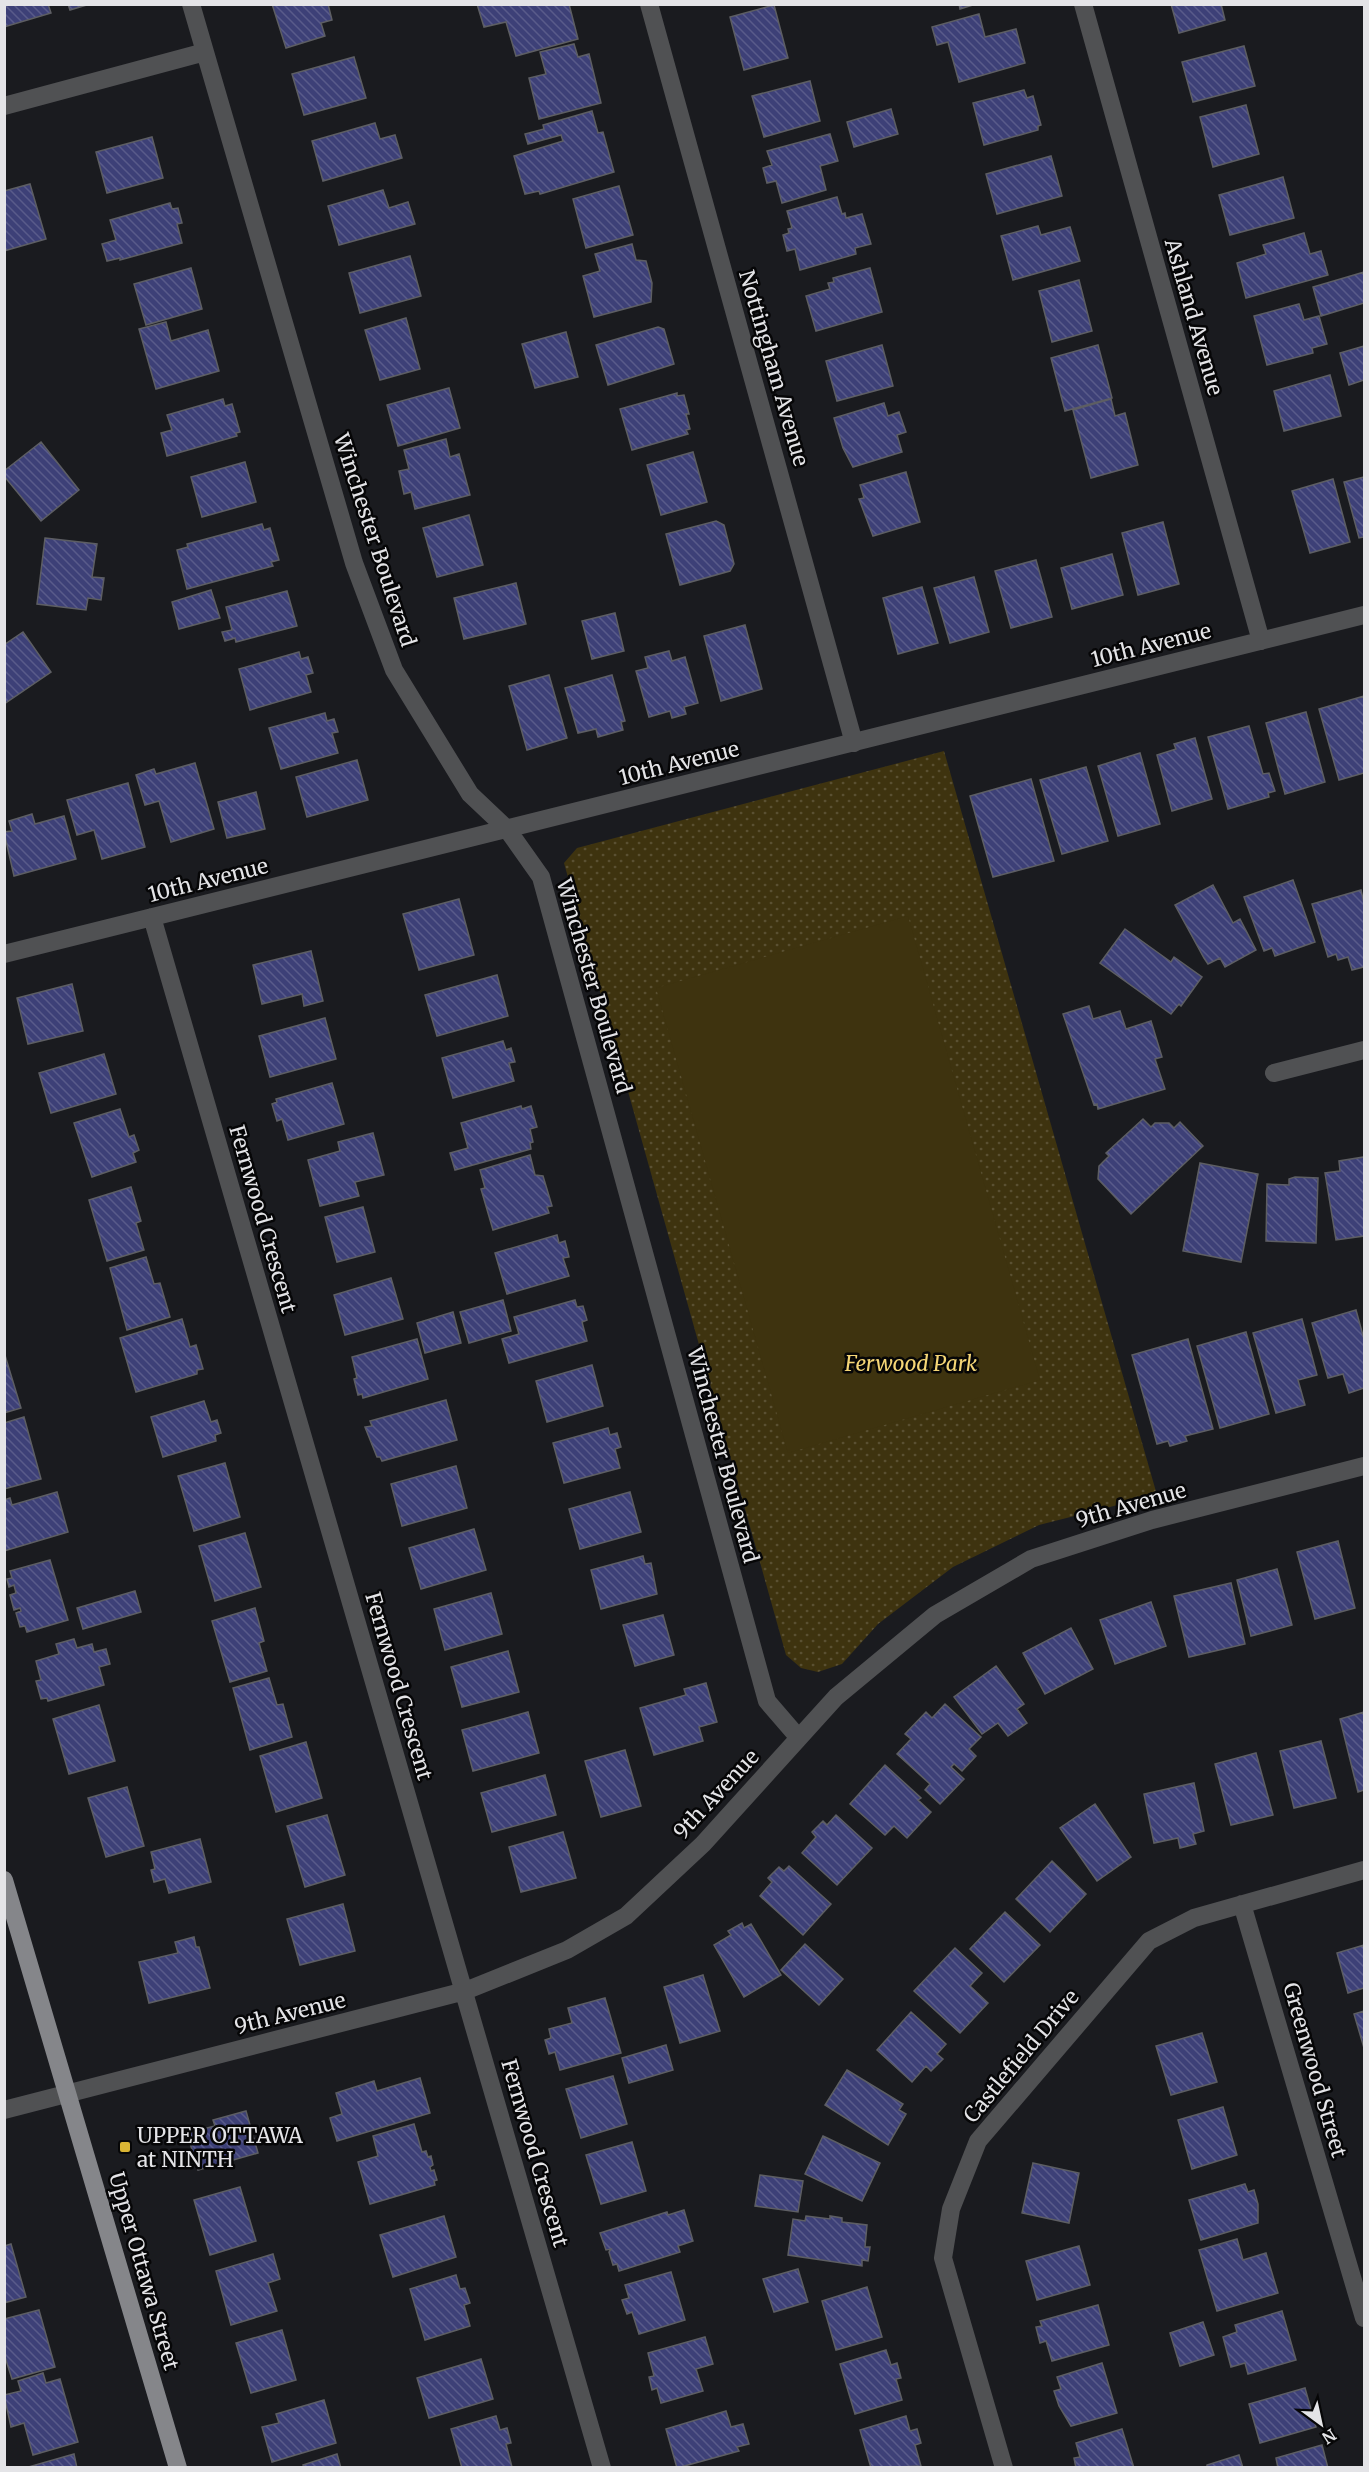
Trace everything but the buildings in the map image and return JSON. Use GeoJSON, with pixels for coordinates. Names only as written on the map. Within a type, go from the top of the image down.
{"type":"FeatureCollection","features":[{"type":"Feature","properties":{"kind":"main road","name":"Upper Ottawa Street"},"geometry":{"type":"LineString","coordinates":[[4,1880],[178,2468]]}},
{"type":"Feature","properties":{"kind":"street","name":"Winchester Boulevard"},"geometry":{"type":"LineString","coordinates":[[191,4],[354,563],[394,670],[471,794],[507,829],[542,877],[767,1701],[798,1737]]}},
{"type":"Feature","properties":{"kind":"street","name":"Nottingham Avenue"},"geometry":{"type":"LineString","coordinates":[[650,4],[854,742]]}},
{"type":"Feature","properties":{"kind":"street","name":"Ashland Avenue"},"geometry":{"type":"LineString","coordinates":[[1083,4],[1261,641]]}},
{"type":"Feature","properties":{"kind":"street"},"geometry":{"type":"LineString","coordinates":[[4,106],[205,52]]}},
{"type":"Feature","properties":{"kind":"street","name":"10th Avenue"},"geometry":{"type":"LineString","coordinates":[[4,954],[1365,615]]}},
{"type":"Feature","properties":{"kind":"street","name":"Fernwood Crescent"},"geometry":{"type":"LineString","coordinates":[[152,917],[602,2468]]}},
{"type":"Feature","properties":{"kind":"street"},"geometry":{"type":"LineString","coordinates":[[1274,1073],[1365,1050]]}},
{"type":"Feature","properties":{"kind":"street","name":"9th Avenue"},"geometry":{"type":"LineString","coordinates":[[4,2110],[465,1991],[567,1950],[626,1916],[703,1844],[836,1697],[935,1615],[1031,1559],[1152,1520],[1365,1466]]}},
{"type":"Feature","properties":{"kind":"street","name":"Castlefield Drive"},"geometry":{"type":"LineString","coordinates":[[1004,2468],[943,2258],[951,2209],[978,2141],[1149,1941],[1194,1918],[1365,1870]]}},
{"type":"Feature","properties":{"kind":"street","name":"Greenwood Street"},"geometry":{"type":"LineString","coordinates":[[1242,1904],[1365,2318]]}},
{"type":"Feature","properties":{"kind":"green space","name":"Ferwood Park"},"geometry":{"type":"Polygon","coordinates":[[[944,751],[1157,1495],[1039,1525],[953,1567],[878,1624],[842,1664],[818,1672],[801,1668],[786,1655],[564,863],[577,848],[944,751]]]}},
{"type":"Feature","properties":{"kind":"green space"},"geometry":{"type":"Polygon","coordinates":[[[908,916],[1040,1380],[788,1453],[656,988],[908,916]]]}},
{"type":"Feature","properties":{"kind":"place","name":"UPPER OTTAWA at NINTH"},"geometry":{"type":"Point","coordinates":[125,2147]}}]}
